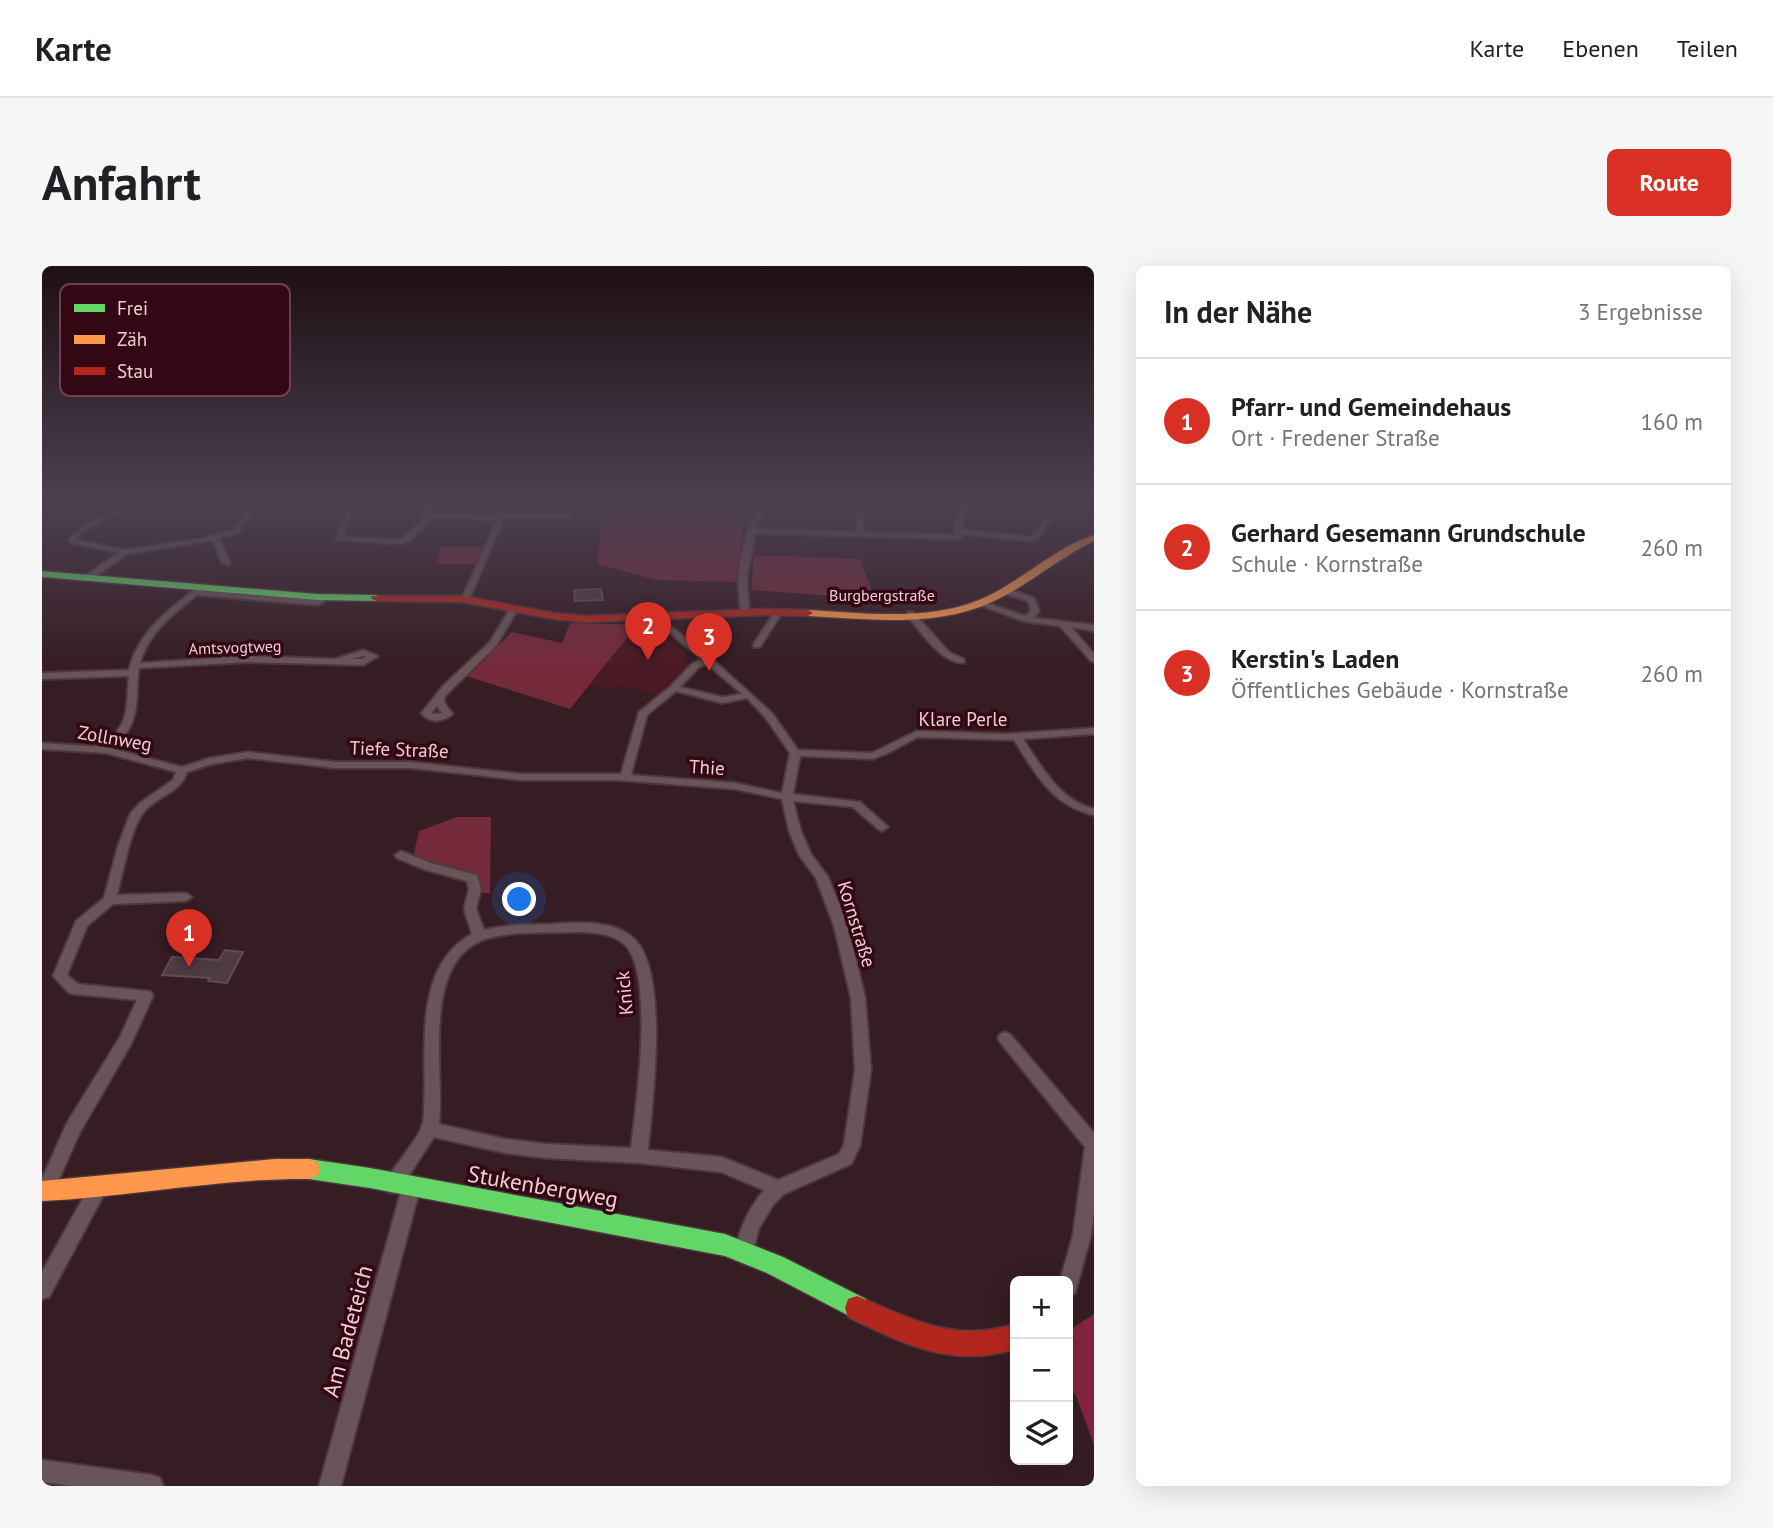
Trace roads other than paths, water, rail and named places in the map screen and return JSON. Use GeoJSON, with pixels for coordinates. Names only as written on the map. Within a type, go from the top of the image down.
{"type":"FeatureCollection","features":[{"type":"Feature","properties":{"kind":"street"},"geometry":{"type":"LineString","coordinates":[[89,577],[121,555]]}},
{"type":"Feature","properties":{"kind":"street"},"geometry":{"type":"LineString","coordinates":[[223,555],[226,563]]}},
{"type":"Feature","properties":{"kind":"street"},"geometry":{"type":"LineString","coordinates":[[465,600],[485,555]]}},
{"type":"Feature","properties":{"kind":"street"},"geometry":{"type":"LineString","coordinates":[[745,612],[742,603],[743,584],[749,555]]}},
{"type":"Feature","properties":{"kind":"street","name":"Burgbergstraße"},"geometry":{"type":"LineString","coordinates":[[42,574],[200,590],[326,597],[465,600],[575,619],[659,619],[745,612],[910,614],[958,611],[1006,592],[1056,555]]}},
{"type":"Feature","properties":{"kind":"street"},"geometry":{"type":"LineString","coordinates":[[106,750],[125,733],[132,719],[134,670],[147,638],[200,590]]}},
{"type":"Feature","properties":{"kind":"street"},"geometry":{"type":"LineString","coordinates":[[1006,592],[1031,600],[1035,611],[1026,618]]}},
{"type":"Feature","properties":{"kind":"street"},"geometry":{"type":"LineString","coordinates":[[981,604],[1026,618],[1094,628]]}},
{"type":"Feature","properties":{"kind":"street"},"geometry":{"type":"LineString","coordinates":[[439,696],[493,644],[514,609]]}},
{"type":"Feature","properties":{"kind":"street"},"geometry":{"type":"LineString","coordinates":[[757,645],[776,612]]}},
{"type":"Feature","properties":{"kind":"street"},"geometry":{"type":"LineString","coordinates":[[910,614],[946,654],[961,661]]}},
{"type":"Feature","properties":{"kind":"street"},"geometry":{"type":"LineString","coordinates":[[659,619],[749,695],[769,715],[795,753]]}},
{"type":"Feature","properties":{"kind":"street"},"geometry":{"type":"LineString","coordinates":[[1063,624],[1094,659]]}},
{"type":"Feature","properties":{"kind":"street","name":"Amtsvogtweg"},"geometry":{"type":"LineString","coordinates":[[42,676],[249,659],[336,660]]}},
{"type":"Feature","properties":{"kind":"street"},"geometry":{"type":"LineString","coordinates":[[625,778],[642,714],[674,688],[695,666],[709,659]]}},
{"type":"Feature","properties":{"kind":"street"},"geometry":{"type":"LineString","coordinates":[[674,688],[722,700],[749,695]]}},
{"type":"Feature","properties":{"kind":"street","name":"Klare Perle"},"geometry":{"type":"LineString","coordinates":[[795,753],[873,756],[885,753],[905,737],[926,733],[1017,737],[1094,731]]}},
{"type":"Feature","properties":{"kind":"street"},"geometry":{"type":"LineString","coordinates":[[1017,737],[1041,773],[1068,803],[1076,808],[1094,812]]}},
{"type":"Feature","properties":{"kind":"street","name":"Zollnweg"},"geometry":{"type":"LineString","coordinates":[[42,746],[106,750],[181,774]]}},
{"type":"Feature","properties":{"kind":"street","name":"Kornstraße"},"geometry":{"type":"LineString","coordinates":[[745,1252],[751,1226],[767,1199],[778,1188],[845,1159],[852,1146],[863,1070],[858,998],[841,926],[822,877],[805,855],[795,831],[787,797],[795,753]]}},
{"type":"Feature","properties":{"kind":"street","name":"Tiefe Straße"},"geometry":{"type":"LineString","coordinates":[[181,774],[210,761],[248,755],[336,765],[411,765],[521,777],[625,778]]}},
{"type":"Feature","properties":{"kind":"street"},"geometry":{"type":"LineString","coordinates":[[44,1191],[73,1128],[126,1040],[146,996],[74,989],[60,976],[81,925],[110,900],[124,846],[136,814],[144,804],[181,774]]}},
{"type":"Feature","properties":{"kind":"street","name":"Thie"},"geometry":{"type":"LineString","coordinates":[[625,778],[735,786],[787,797],[856,804],[882,827]]}},
{"type":"Feature","properties":{"kind":"street"},"geometry":{"type":"LineString","coordinates":[[401,855],[473,878],[475,889],[470,909],[479,935],[451,959],[439,985],[433,1008],[430,1129],[402,1187]]}},
{"type":"Feature","properties":{"kind":"street"},"geometry":{"type":"LineString","coordinates":[[110,900],[186,897]]}},
{"type":"Feature","properties":{"kind":"street","name":"Knick"},"geometry":{"type":"LineString","coordinates":[[479,935],[498,930],[608,930],[630,941],[641,957],[647,991],[649,1044],[639,1156]]}},
{"type":"Feature","properties":{"kind":"street"},"geometry":{"type":"LineString","coordinates":[[1005,1038],[1093,1143],[1082,1235],[1071,1276]]}},
{"type":"Feature","properties":{"kind":"street"},"geometry":{"type":"LineString","coordinates":[[430,1129],[533,1150],[639,1156],[722,1165],[778,1188]]}},
{"type":"Feature","properties":{"kind":"street","name":"Stukenbergweg"},"geometry":{"type":"LineString","coordinates":[[44,1191],[97,1190],[204,1173],[261,1169],[329,1171],[402,1187],[569,1215],[745,1252],[875,1317],[939,1340],[974,1343],[1004,1342],[1011,1339]]}},
{"type":"Feature","properties":{"kind":"street","name":"Am Badeteich"},"geometry":{"type":"LineString","coordinates":[[330,1486],[402,1187]]}},
{"type":"Feature","properties":{"kind":"street"},"geometry":{"type":"LineString","coordinates":[[42,1290],[97,1190]]}},
{"type":"Feature","properties":{"kind":"street"},"geometry":{"type":"LineString","coordinates":[[42,1471],[152,1486]]}},
{"type":"Feature","properties":{"kind":"place","name":"Gerhard Gesemann Grundschule"},"geometry":{"type":"Point","coordinates":[648,660]}},
{"type":"Feature","properties":{"kind":"place","name":"Kerstin's Laden"},"geometry":{"type":"Point","coordinates":[709,671]}},
{"type":"Feature","properties":{"kind":"place","name":"Pfarr- und Gemeindehaus"},"geometry":{"type":"Point","coordinates":[189,967]}}]}
